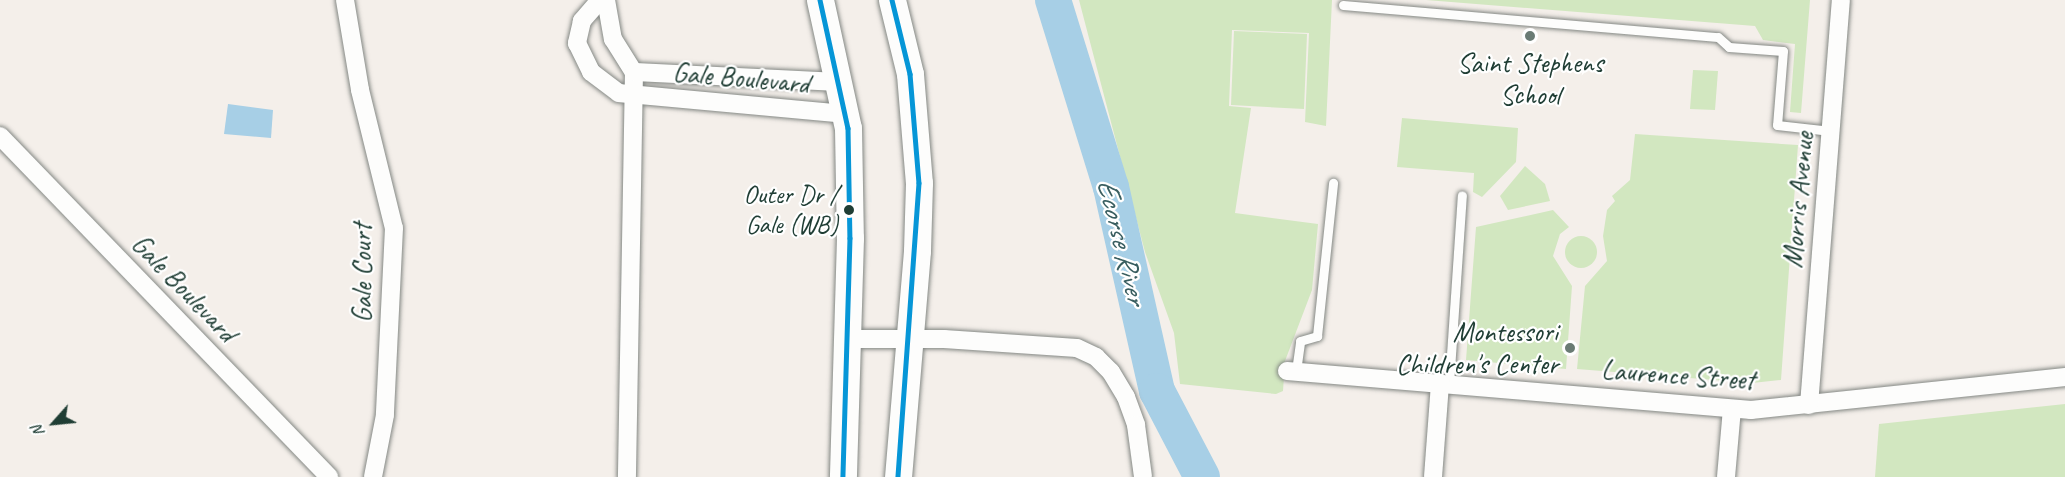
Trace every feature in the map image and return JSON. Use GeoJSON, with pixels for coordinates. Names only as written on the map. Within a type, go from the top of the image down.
{"type":"FeatureCollection","features":[{"type":"Feature","properties":{"kind":"main road"},"geometry":{"type":"LineString","coordinates":[[820,0],[846,114],[849,339],[843,477]]}},
{"type":"Feature","properties":{"kind":"main road"},"geometry":{"type":"LineString","coordinates":[[892,0],[910,74],[919,183],[898,477]]}},
{"type":"Feature","properties":{"kind":"street","name":"Gale Court"},"geometry":{"type":"LineString","coordinates":[[345,0],[360,90],[394,228],[385,415],[373,477]]}},
{"type":"Feature","properties":{"kind":"street","name":"Gale Boulevard"},"geometry":{"type":"LineString","coordinates":[[600,0],[582,21],[578,32],[581,57],[604,84],[631,96],[846,114]]}},
{"type":"Feature","properties":{"kind":"street","name":"Gale Boulevard"},"geometry":{"type":"LineString","coordinates":[[606,0],[613,39],[634,72],[631,96],[627,477]]}},
{"type":"Feature","properties":{"kind":"street","name":"Morris Avenue"},"geometry":{"type":"LineString","coordinates":[[1809,405],[1841,0]]}},
{"type":"Feature","properties":{"kind":"street","name":"Gale Boulevard"},"geometry":{"type":"LineString","coordinates":[[634,72],[840,82]]}},
{"type":"Feature","properties":{"kind":"street","name":"Gale Boulevard"},"geometry":{"type":"LineString","coordinates":[[0,135],[329,477]]}},
{"type":"Feature","properties":{"kind":"street"},"geometry":{"type":"LineString","coordinates":[[849,339],[909,339],[1071,346],[1096,357],[1111,372],[1126,398],[1136,425],[1143,477]]}},
{"type":"Feature","properties":{"kind":"street","name":"Laurence Street"},"geometry":{"type":"LineString","coordinates":[[1292,371],[1732,409],[1809,405],[2065,377]]}},
{"type":"Feature","properties":{"kind":"street"},"geometry":{"type":"LineString","coordinates":[[1433,477],[1444,384]]}},
{"type":"Feature","properties":{"kind":"street"},"geometry":{"type":"LineString","coordinates":[[1726,477],[1732,409]]}},
{"type":"Feature","properties":{"kind":"lane"},"geometry":{"type":"LineString","coordinates":[[1343,5],[1718,37],[1729,46],[1783,51],[1777,125],[1830,130]]}},
{"type":"Feature","properties":{"kind":"lane"},"geometry":{"type":"LineString","coordinates":[[1292,371],[1300,341],[1317,336],[1333,183]]}},
{"type":"Feature","properties":{"kind":"lane"},"geometry":{"type":"LineString","coordinates":[[1444,384],[1450,346],[1462,195]]}},
{"type":"Feature","properties":{"kind":"green space"},"geometry":{"type":"Polygon","coordinates":[[[1079,0],[1332,0],[1326,126],[1305,122],[1309,33],[1232,30],[1229,106],[1251,108],[1235,213],[1318,224],[1312,290],[1285,361],[1283,391],[1276,394],[1180,384],[1174,333],[1145,252],[1079,0]]]}},
{"type":"Feature","properties":{"kind":"green space"},"geometry":{"type":"Polygon","coordinates":[[[1426,0],[1810,0],[1801,113],[1790,112],[1795,44],[1763,40],[1755,26],[1426,0]]]}},
{"type":"Feature","properties":{"kind":"green space"},"geometry":{"type":"Polygon","coordinates":[[[1234,31],[1307,34],[1304,109],[1231,105],[1234,31]]]}},
{"type":"Feature","properties":{"kind":"green space"},"geometry":{"type":"Polygon","coordinates":[[[1693,70],[1718,71],[1715,110],[1690,109],[1693,70]]]}},
{"type":"Feature","properties":{"kind":"green space"},"geometry":{"type":"Polygon","coordinates":[[[1402,118],[1518,128],[1516,162],[1482,197],[1473,192],[1474,173],[1397,167],[1402,118]]]}},
{"type":"Feature","properties":{"kind":"green space"},"geometry":{"type":"Polygon","coordinates":[[[1635,134],[1798,145],[1781,380],[1752,383],[1577,369],[1585,286],[1607,261],[1603,236],[1607,210],[1615,201],[1612,196],[1630,180],[1635,134]]]}},
{"type":"Feature","properties":{"kind":"green space"},"geometry":{"type":"Polygon","coordinates":[[[1525,166],[1545,184],[1550,201],[1508,210],[1500,196],[1525,166]]]}},
{"type":"Feature","properties":{"kind":"green space"},"geometry":{"type":"Polygon","coordinates":[[[1553,210],[1569,227],[1560,234],[1553,256],[1572,286],[1566,369],[1466,360],[1476,227],[1553,210]]]}},
{"type":"Feature","properties":{"kind":"green space"},"geometry":{"type":"Polygon","coordinates":[[[1581,236],[1592,241],[1597,252],[1592,263],[1581,268],[1570,263],[1565,252],[1570,241],[1581,236]]]}},
{"type":"Feature","properties":{"kind":"green space"},"geometry":{"type":"Polygon","coordinates":[[[2065,404],[2065,477],[1875,477],[1879,424],[2065,404]]]}},
{"type":"Feature","properties":{"kind":"water"},"geometry":{"type":"Polygon","coordinates":[[[228,104],[273,110],[271,138],[224,134],[228,104]]]}},
{"type":"Feature","properties":{"kind":"waterway","name":"Ecorse River"},"geometry":{"type":"LineString","coordinates":[[1053,0],[1111,187],[1157,391],[1202,477]]}},
{"type":"Feature","properties":{"kind":"transit line"},"geometry":{"type":"LineString","coordinates":[[820,0],[848,128],[850,238],[843,477]]}},
{"type":"Feature","properties":{"kind":"transit line"},"geometry":{"type":"LineString","coordinates":[[892,0],[910,74],[919,183],[898,477]]}},
{"type":"Feature","properties":{"kind":"place","name":"Saint Stephens School"},"geometry":{"type":"Point","coordinates":[1530,36]}},
{"type":"Feature","properties":{"kind":"place","name":"Outer Dr / Gale (WB)"},"geometry":{"type":"Point","coordinates":[849,210]}},
{"type":"Feature","properties":{"kind":"place","name":"Montessori Children's Center"},"geometry":{"type":"Point","coordinates":[1570,348]}}]}
